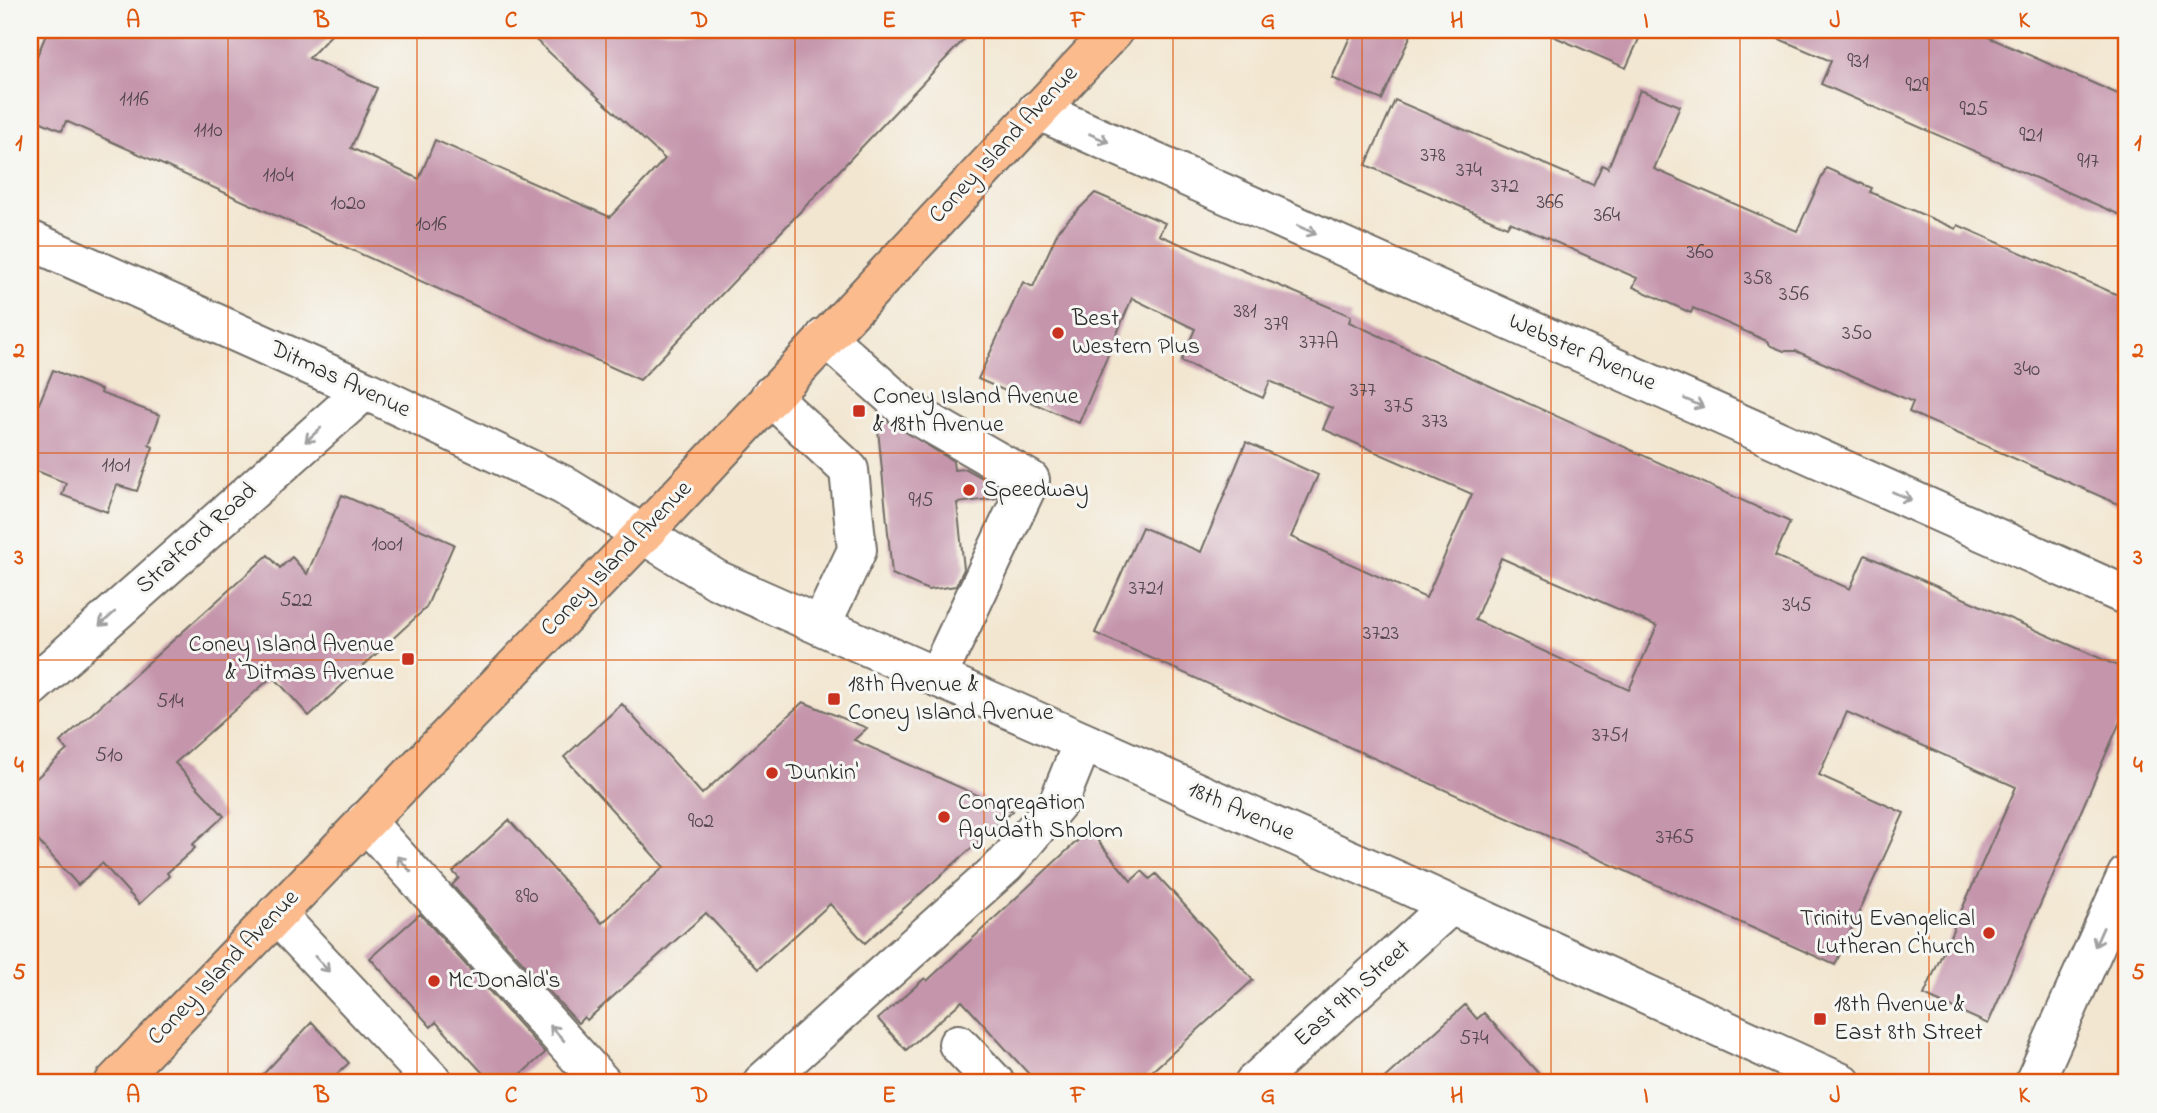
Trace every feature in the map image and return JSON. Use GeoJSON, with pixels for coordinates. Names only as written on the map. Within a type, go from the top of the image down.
{"type":"FeatureCollection","features":[{"type":"Feature","properties":{"kind":"main road","name":"Coney Island Avenue"},"geometry":{"type":"LineString","coordinates":[[114,1083],[644,533],[1114,30]]}},
{"type":"Feature","properties":{"kind":"street","name":"Webster Avenue"},"geometry":{"type":"LineString","coordinates":[[1037,110],[2127,596]]}},
{"type":"Feature","properties":{"kind":"street","name":"Ditmas Avenue"},"geometry":{"type":"LineString","coordinates":[[30,240],[365,390],[563,485],[644,533]]}},
{"type":"Feature","properties":{"kind":"street"},"geometry":{"type":"LineString","coordinates":[[825,337],[906,409],[1030,480],[937,677]]}},
{"type":"Feature","properties":{"kind":"street","name":"Stratford Road"},"geometry":{"type":"LineString","coordinates":[[30,688],[365,390]]}},
{"type":"Feature","properties":{"kind":"street"},"geometry":{"type":"LineString","coordinates":[[770,396],[849,470],[857,550],[821,625]]}},
{"type":"Feature","properties":{"kind":"street","name":"18th Avenue"},"geometry":{"type":"LineString","coordinates":[[644,533],[717,580],[1451,905],[1843,1083]]}},
{"type":"Feature","properties":{"kind":"street"},"geometry":{"type":"LineString","coordinates":[[762,1083],[1006,864],[1059,801],[1083,742]]}},
{"type":"Feature","properties":{"kind":"street"},"geometry":{"type":"LineString","coordinates":[[365,821],[602,1083]]}},
{"type":"Feature","properties":{"kind":"street"},"geometry":{"type":"LineString","coordinates":[[2034,1083],[2127,875]]}},
{"type":"Feature","properties":{"kind":"street","name":"East 9th Street"},"geometry":{"type":"LineString","coordinates":[[1254,1083],[1451,905]]}},
{"type":"Feature","properties":{"kind":"street"},"geometry":{"type":"LineString","coordinates":[[276,914],[434,1083]]}},
{"type":"Feature","properties":{"kind":"street"},"geometry":{"type":"LineString","coordinates":[[958,1044],[995,1083]]}},
{"type":"Feature","properties":{"kind":"building"},"geometry":{"type":"Polygon","coordinates":[[[48,30],[336,30],[309,58],[377,88],[351,148],[419,179],[435,140],[610,217],[665,159],[525,30],[973,30],[640,380],[66,121],[62,131],[30,117],[30,72],[48,30]]]}},
{"type":"Feature","properties":{"kind":"building"},"geometry":{"type":"Polygon","coordinates":[[[1353,30],[1413,30],[1382,100],[1332,78],[1353,30]]]}},
{"type":"Feature","properties":{"kind":"building"},"geometry":{"type":"Polygon","coordinates":[[[1539,30],[1643,30],[1626,68],[1539,30]]]}},
{"type":"Feature","properties":{"kind":"building"},"geometry":{"type":"Polygon","coordinates":[[[1758,30],[1972,30],[2127,98],[2127,218],[1821,84],[1831,61],[1758,30]]]}},
{"type":"Feature","properties":{"kind":"building"},"geometry":{"type":"Polygon","coordinates":[[[1640,90],[1680,106],[1654,169],[1797,231],[1826,168],[1872,188],[1870,192],[1956,229],[1958,225],[2127,299],[2127,508],[1909,412],[1913,402],[1796,351],[1784,351],[1771,346],[1767,341],[1693,308],[1691,313],[1633,287],[1637,278],[1510,222],[1507,227],[1366,165],[1395,100],[1593,185],[1602,165],[1608,168],[1640,90]]]}},
{"type":"Feature","properties":{"kind":"building"},"geometry":{"type":"Polygon","coordinates":[[[1095,193],[1165,223],[1159,235],[1351,316],[1349,322],[1790,522],[1775,556],[1850,589],[1865,555],[2127,670],[2127,706],[1988,1024],[1924,995],[2016,787],[1847,712],[1819,775],[1904,813],[1835,965],[1095,633],[1142,527],[1201,552],[1246,442],[1318,475],[1291,537],[1426,598],[1472,494],[1323,429],[1332,408],[1270,381],[1263,398],[1181,361],[1195,329],[1132,298],[1079,423],[978,379],[1023,282],[1033,287],[1059,229],[1095,193]],[[1501,558],[1475,620],[1629,690],[1657,626],[1501,558]]]}},
{"type":"Feature","properties":{"kind":"building"},"geometry":{"type":"Polygon","coordinates":[[[53,370],[101,390],[100,393],[160,415],[149,445],[153,447],[137,491],[117,485],[107,512],[62,495],[66,483],[30,468],[30,425],[53,370]]]}},
{"type":"Feature","properties":{"kind":"building"},"geometry":{"type":"Polygon","coordinates":[[[886,420],[953,461],[954,470],[966,469],[1002,489],[997,498],[957,503],[964,569],[956,586],[928,590],[892,574],[878,429],[886,420]]]}},
{"type":"Feature","properties":{"kind":"building"},"geometry":{"type":"Polygon","coordinates":[[[342,495],[454,544],[426,608],[309,716],[273,676],[175,763],[224,816],[192,845],[195,848],[167,873],[169,876],[139,904],[102,863],[78,885],[30,832],[30,784],[67,750],[60,742],[268,555],[280,568],[292,557],[307,574],[342,495]]]}},
{"type":"Feature","properties":{"kind":"building"},"geometry":{"type":"Polygon","coordinates":[[[803,702],[867,728],[854,740],[1013,811],[865,943],[830,904],[758,969],[706,913],[587,1020],[584,1017],[578,1023],[452,885],[459,878],[453,872],[509,820],[602,923],[664,867],[564,757],[622,704],[702,794],[803,702]]]}},
{"type":"Feature","properties":{"kind":"building"},"geometry":{"type":"Polygon","coordinates":[[[1089,830],[1131,881],[1142,871],[1150,879],[1156,874],[1253,980],[1139,1083],[1037,1083],[962,1001],[906,1050],[878,1019],[925,978],[927,981],[1089,830]]]}},
{"type":"Feature","properties":{"kind":"building","name":"McDonald's"},"geometry":{"type":"Polygon","coordinates":[[[420,914],[545,1053],[511,1083],[492,1083],[436,1022],[431,1027],[370,958],[420,914]]]}},
{"type":"Feature","properties":{"kind":"building"},"geometry":{"type":"Polygon","coordinates":[[[1465,1005],[1477,1019],[1484,1013],[1547,1083],[1379,1083],[1465,1005]]]}},
{"type":"Feature","properties":{"kind":"building"},"geometry":{"type":"Polygon","coordinates":[[[312,1022],[349,1063],[327,1083],[255,1083],[312,1022]]]}},
{"type":"Feature","properties":{"kind":"place","name":"Best Western Plus"},"geometry":{"type":"Point","coordinates":[1058,333]}},
{"type":"Feature","properties":{"kind":"place","name":"Coney Island Avenue & 18th Avenue"},"geometry":{"type":"Point","coordinates":[859,411]}},
{"type":"Feature","properties":{"kind":"place","name":"Speedway"},"geometry":{"type":"Point","coordinates":[969,490]}},
{"type":"Feature","properties":{"kind":"place","name":"Coney Island Avenue & Ditmas Avenue"},"geometry":{"type":"Point","coordinates":[408,659]}},
{"type":"Feature","properties":{"kind":"place","name":"18th Avenue & Coney Island Avenue"},"geometry":{"type":"Point","coordinates":[834,699]}},
{"type":"Feature","properties":{"kind":"place","name":"Dunkin'"},"geometry":{"type":"Point","coordinates":[772,773]}},
{"type":"Feature","properties":{"kind":"place","name":"Congregation Agudath Sholom"},"geometry":{"type":"Point","coordinates":[944,817]}},
{"type":"Feature","properties":{"kind":"place","name":"Trinity Evangelical Lutheran Church"},"geometry":{"type":"Point","coordinates":[1989,933]}},
{"type":"Feature","properties":{"kind":"place","name":"McDonald's"},"geometry":{"type":"Point","coordinates":[434,981]}},
{"type":"Feature","properties":{"kind":"place","name":"18th Avenue & East 8th Street"},"geometry":{"type":"Point","coordinates":[1820,1019]}}]}
